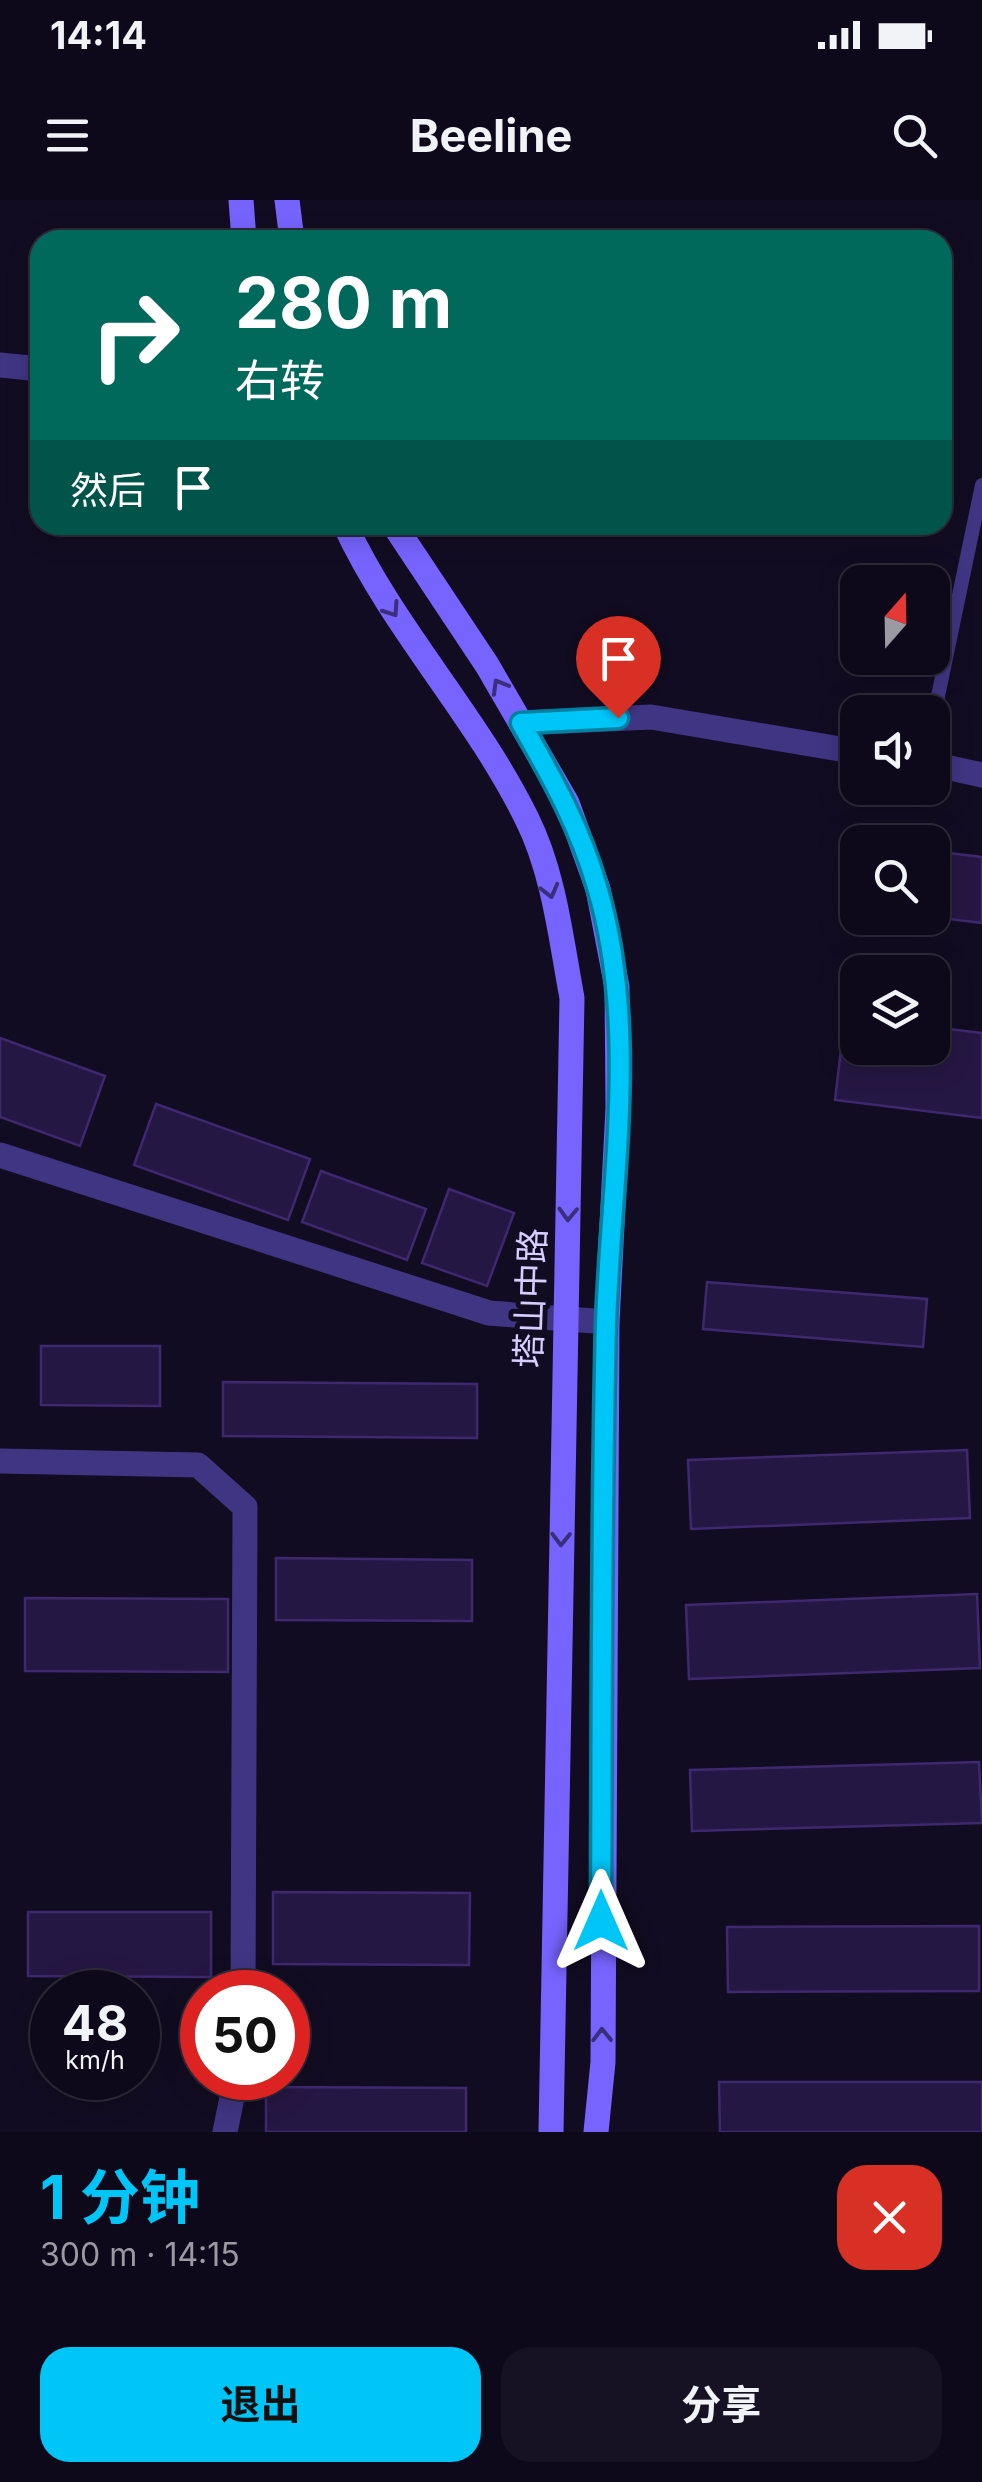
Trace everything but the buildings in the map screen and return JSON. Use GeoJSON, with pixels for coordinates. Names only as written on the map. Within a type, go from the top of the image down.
{"type":"FeatureCollection","features":[{"type":"Feature","properties":{"kind":"main road"},"geometry":{"type":"LineString","coordinates":[[242,200],[244,230]]}},
{"type":"Feature","properties":{"kind":"main road"},"geometry":{"type":"LineString","coordinates":[[287,200],[291,230]]}},
{"type":"Feature","properties":{"kind":"main road","name":"塔山中路"},"geometry":{"type":"LineString","coordinates":[[350,535],[370,577],[528,821],[553,895],[572,998],[563,1318],[551,2132]]}},
{"type":"Feature","properties":{"kind":"main road"},"geometry":{"type":"LineString","coordinates":[[400,535],[521,723],[574,820],[598,889],[617,987],[618,1108],[606,1322],[603,2062],[596,2132]]}},
{"type":"Feature","properties":{"kind":"street"},"geometry":{"type":"LineString","coordinates":[[0,365],[30,368]]}},
{"type":"Feature","properties":{"kind":"street"},"geometry":{"type":"LineString","coordinates":[[521,723],[651,717],[840,749]]}},
{"type":"Feature","properties":{"kind":"street"},"geometry":{"type":"LineString","coordinates":[[950,768],[982,775]]}},
{"type":"Feature","properties":{"kind":"street"},"geometry":{"type":"LineString","coordinates":[[0,1155],[489,1313],[606,1322]]}},
{"type":"Feature","properties":{"kind":"street"},"geometry":{"type":"LineString","coordinates":[[0,1460],[198,1464],[245,1507],[243,1970]]}},
{"type":"Feature","properties":{"kind":"street"},"geometry":{"type":"LineString","coordinates":[[225,2132],[232,2100]]}},
{"type":"Feature","properties":{"kind":"lane"},"geometry":{"type":"LineString","coordinates":[[938,695],[982,484]]}},
{"type":"Feature","properties":{"kind":"route"},"geometry":{"type":"LineString","coordinates":[[601,1921],[606,1322],[618,1108],[617,987],[598,889],[567,804],[521,723],[618,718]]}}]}
